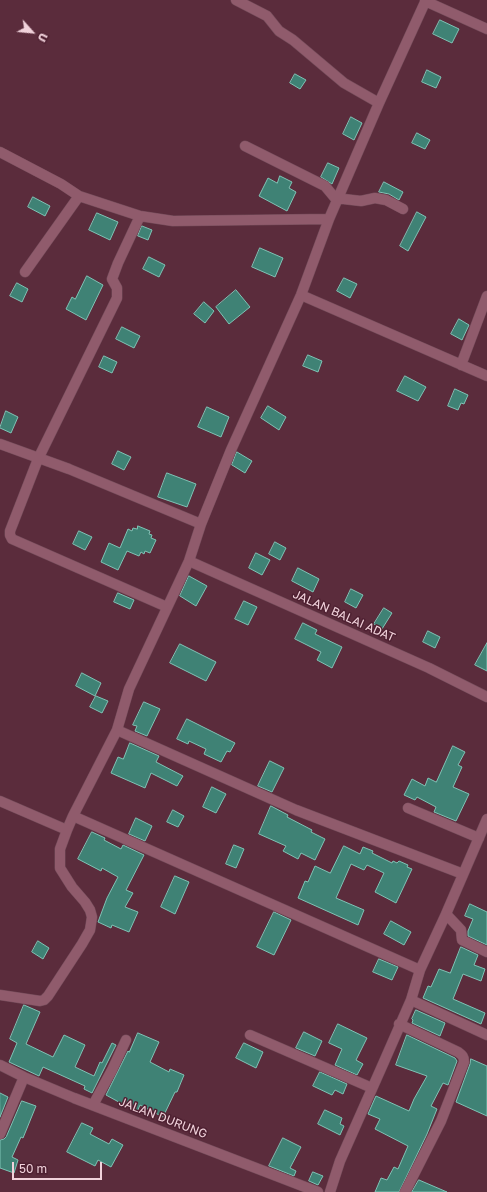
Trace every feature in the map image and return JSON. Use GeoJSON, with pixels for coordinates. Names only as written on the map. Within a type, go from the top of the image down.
{"type":"FeatureCollection","features":[{"type":"Feature","properties":{"kind":"street"},"geometry":{"type":"LineString","coordinates":[[236,0],[267,16],[279,31],[294,40],[344,83],[379,102]]}},
{"type":"Feature","properties":{"kind":"street"},"geometry":{"type":"LineString","coordinates":[[0,995],[40,1001],[44,1000],[70,964],[90,930],[92,917],[90,910],[72,887],[60,868],[60,848],[73,816],[117,730],[129,689],[189,561],[201,524],[231,450],[301,295],[329,219],[379,102],[426,1],[487,29]]}},
{"type":"Feature","properties":{"kind":"street"},"geometry":{"type":"LineString","coordinates":[[245,146],[324,186],[332,196],[361,201],[375,198],[386,200],[403,209]]}},
{"type":"Feature","properties":{"kind":"street"},"geometry":{"type":"LineString","coordinates":[[0,152],[61,184],[80,196],[140,216],[174,222],[329,219]]}},
{"type":"Feature","properties":{"kind":"street"},"geometry":{"type":"LineString","coordinates":[[26,272],[80,196]]}},
{"type":"Feature","properties":{"kind":"street"},"geometry":{"type":"LineString","coordinates":[[140,216],[112,278],[117,288],[117,298],[38,459],[10,531],[10,536],[167,607]]}},
{"type":"Feature","properties":{"kind":"street"},"geometry":{"type":"LineString","coordinates":[[301,295],[487,376]]}},
{"type":"Feature","properties":{"kind":"street"},"geometry":{"type":"LineString","coordinates":[[461,365],[487,296]]}},
{"type":"Feature","properties":{"kind":"street"},"geometry":{"type":"LineString","coordinates":[[0,444],[69,469],[201,524]]}},
{"type":"Feature","properties":{"kind":"street","name":"JALAN BALAI ADAT"},"geometry":{"type":"LineString","coordinates":[[189,561],[429,668],[487,697]]}},
{"type":"Feature","properties":{"kind":"street"},"geometry":{"type":"LineString","coordinates":[[117,730],[296,810],[463,874]]}},
{"type":"Feature","properties":{"kind":"street"},"geometry":{"type":"LineString","coordinates":[[0,801],[67,830]]}},
{"type":"Feature","properties":{"kind":"street"},"geometry":{"type":"LineString","coordinates":[[408,808],[479,838]]}},
{"type":"Feature","properties":{"kind":"street"},"geometry":{"type":"LineString","coordinates":[[73,816],[420,970]]}},
{"type":"Feature","properties":{"kind":"street"},"geometry":{"type":"LineString","coordinates":[[330,1192],[340,1160],[411,1000],[420,970],[487,819]]}},
{"type":"Feature","properties":{"kind":"street"},"geometry":{"type":"LineString","coordinates":[[446,914],[461,930],[462,940],[487,952]]}},
{"type":"Feature","properties":{"kind":"street"},"geometry":{"type":"LineString","coordinates":[[411,1000],[487,1035]]}},
{"type":"Feature","properties":{"kind":"street"},"geometry":{"type":"LineString","coordinates":[[400,1024],[458,1052],[464,1059],[441,1121],[405,1192]]}},
{"type":"Feature","properties":{"kind":"street"},"geometry":{"type":"LineString","coordinates":[[250,1035],[372,1088]]}},
{"type":"Feature","properties":{"kind":"street"},"geometry":{"type":"LineString","coordinates":[[93,1105],[126,1040]]}},
{"type":"Feature","properties":{"kind":"street","name":"JALAN DURUNG"},"geometry":{"type":"LineString","coordinates":[[0,1065],[24,1077],[93,1105],[318,1192]]}},
{"type":"Feature","properties":{"kind":"street"},"geometry":{"type":"LineString","coordinates":[[0,1134],[24,1077]]}},
{"type":"Feature","properties":{"kind":"building"},"geometry":{"type":"Polygon","coordinates":[[[440,20],[459,29],[452,43],[433,34],[440,20]]]}},
{"type":"Feature","properties":{"kind":"building"},"geometry":{"type":"Polygon","coordinates":[[[427,70],[441,77],[436,88],[422,82],[427,70]]]}},
{"type":"Feature","properties":{"kind":"building"},"geometry":{"type":"Polygon","coordinates":[[[295,74],[306,80],[300,89],[290,83],[295,74]]]}},
{"type":"Feature","properties":{"kind":"building"},"geometry":{"type":"Polygon","coordinates":[[[351,117],[362,123],[354,140],[343,134],[351,117]]]}},
{"type":"Feature","properties":{"kind":"building"},"geometry":{"type":"Polygon","coordinates":[[[417,133],[430,140],[425,149],[412,143],[417,133]]]}},
{"type":"Feature","properties":{"kind":"building"},"geometry":{"type":"Polygon","coordinates":[[[328,163],[339,168],[332,184],[321,177],[328,163]]]}},
{"type":"Feature","properties":{"kind":"building"},"geometry":{"type":"Polygon","coordinates":[[[280,176],[292,182],[289,188],[296,192],[287,211],[259,196],[268,178],[277,183],[280,176]]]}},
{"type":"Feature","properties":{"kind":"building"},"geometry":{"type":"Polygon","coordinates":[[[384,182],[403,192],[399,200],[389,194],[379,192],[384,182]]]}},
{"type":"Feature","properties":{"kind":"building"},"geometry":{"type":"Polygon","coordinates":[[[33,197],[50,206],[45,216],[28,207],[33,197]]]}},
{"type":"Feature","properties":{"kind":"building"},"geometry":{"type":"Polygon","coordinates":[[[417,212],[426,217],[408,251],[400,246],[417,212]]]}},
{"type":"Feature","properties":{"kind":"building"},"geometry":{"type":"Polygon","coordinates":[[[97,213],[118,222],[110,240],[89,230],[97,213]]]}},
{"type":"Feature","properties":{"kind":"building"},"geometry":{"type":"Polygon","coordinates":[[[142,226],[152,230],[148,240],[138,236],[142,226]]]}},
{"type":"Feature","properties":{"kind":"building"},"geometry":{"type":"Polygon","coordinates":[[[260,248],[283,258],[275,277],[252,267],[260,248]]]}},
{"type":"Feature","properties":{"kind":"building"},"geometry":{"type":"Polygon","coordinates":[[[149,257],[165,265],[159,277],[143,269],[149,257]]]}},
{"type":"Feature","properties":{"kind":"building"},"geometry":{"type":"Polygon","coordinates":[[[87,276],[103,285],[86,320],[66,309],[72,297],[75,299],[87,276]]]}},
{"type":"Feature","properties":{"kind":"building"},"geometry":{"type":"Polygon","coordinates":[[[344,278],[357,284],[350,298],[337,291],[344,278]]]}},
{"type":"Feature","properties":{"kind":"building"},"geometry":{"type":"Polygon","coordinates":[[[17,283],[28,289],[22,302],[10,296],[17,283]]]}},
{"type":"Feature","properties":{"kind":"building"},"geometry":{"type":"Polygon","coordinates":[[[236,290],[250,307],[229,324],[216,307],[236,290]]]}},
{"type":"Feature","properties":{"kind":"building"},"geometry":{"type":"Polygon","coordinates":[[[204,302],[214,311],[205,323],[194,314],[204,302]]]}},
{"type":"Feature","properties":{"kind":"building"},"geometry":{"type":"Polygon","coordinates":[[[459,319],[469,325],[462,340],[451,334],[459,319]]]}},
{"type":"Feature","properties":{"kind":"building"},"geometry":{"type":"Polygon","coordinates":[[[122,327],[140,336],[134,348],[116,339],[122,327]]]}},
{"type":"Feature","properties":{"kind":"building"},"geometry":{"type":"Polygon","coordinates":[[[308,355],[322,361],[318,372],[303,366],[308,355]]]}},
{"type":"Feature","properties":{"kind":"building"},"geometry":{"type":"Polygon","coordinates":[[[104,356],[117,362],[112,373],[99,367],[104,356]]]}},
{"type":"Feature","properties":{"kind":"building"},"geometry":{"type":"Polygon","coordinates":[[[405,376],[426,387],[418,401],[397,391],[405,376]]]}},
{"type":"Feature","properties":{"kind":"building"},"geometry":{"type":"Polygon","coordinates":[[[455,389],[468,395],[464,404],[461,403],[458,410],[448,406],[455,389]]]}},
{"type":"Feature","properties":{"kind":"building"},"geometry":{"type":"Polygon","coordinates":[[[268,406],[286,417],[279,430],[261,418],[268,406]]]}},
{"type":"Feature","properties":{"kind":"building"},"geometry":{"type":"Polygon","coordinates":[[[207,407],[229,417],[221,437],[198,427],[207,407]]]}},
{"type":"Feature","properties":{"kind":"building"},"geometry":{"type":"Polygon","coordinates":[[[6,411],[18,417],[11,433],[0,428],[6,411]]]}},
{"type":"Feature","properties":{"kind":"building"},"geometry":{"type":"Polygon","coordinates":[[[118,451],[131,457],[124,470],[112,464],[118,451]]]}},
{"type":"Feature","properties":{"kind":"building"},"geometry":{"type":"Polygon","coordinates":[[[237,452],[252,461],[245,473],[232,465],[237,452]]]}},
{"type":"Feature","properties":{"kind":"building"},"geometry":{"type":"Polygon","coordinates":[[[167,473],[196,484],[187,507],[158,497],[167,473]]]}},
{"type":"Feature","properties":{"kind":"building"},"geometry":{"type":"Polygon","coordinates":[[[138,526],[150,531],[149,534],[152,535],[151,538],[156,540],[150,553],[145,551],[144,554],[141,552],[139,556],[127,551],[118,570],[101,562],[109,543],[120,548],[128,529],[132,531],[133,528],[137,529],[138,526]]]}},
{"type":"Feature","properties":{"kind":"building"},"geometry":{"type":"Polygon","coordinates":[[[79,531],[92,537],[85,550],[73,544],[79,531]]]}},
{"type":"Feature","properties":{"kind":"building"},"geometry":{"type":"Polygon","coordinates":[[[275,542],[286,548],[280,560],[269,554],[275,542]]]}},
{"type":"Feature","properties":{"kind":"building"},"geometry":{"type":"Polygon","coordinates":[[[256,553],[270,560],[262,575],[249,568],[256,553]]]}},
{"type":"Feature","properties":{"kind":"building"},"geometry":{"type":"Polygon","coordinates":[[[298,568],[319,579],[313,592],[292,581],[298,568]]]}},
{"type":"Feature","properties":{"kind":"building"},"geometry":{"type":"Polygon","coordinates":[[[189,576],[207,586],[196,606],[180,596],[189,576]]]}},
{"type":"Feature","properties":{"kind":"building"},"geometry":{"type":"Polygon","coordinates":[[[351,589],[363,595],[356,608],[345,602],[351,589]]]}},
{"type":"Feature","properties":{"kind":"building"},"geometry":{"type":"Polygon","coordinates":[[[118,593],[134,600],[130,609],[114,602],[118,593]]]}},
{"type":"Feature","properties":{"kind":"building"},"geometry":{"type":"Polygon","coordinates":[[[244,601],[257,607],[248,625],[235,619],[244,601]]]}},
{"type":"Feature","properties":{"kind":"building"},"geometry":{"type":"Polygon","coordinates":[[[384,608],[392,613],[382,629],[374,624],[384,608]]]}},
{"type":"Feature","properties":{"kind":"building"},"geometry":{"type":"Polygon","coordinates":[[[303,623],[317,630],[315,634],[342,647],[332,668],[317,660],[321,652],[295,639],[303,623]]]}},
{"type":"Feature","properties":{"kind":"building"},"geometry":{"type":"Polygon","coordinates":[[[428,631],[440,637],[435,648],[423,642],[428,631]]]}},
{"type":"Feature","properties":{"kind":"building"},"geometry":{"type":"Polygon","coordinates":[[[487,643],[487,671],[475,665],[487,643]]]}},
{"type":"Feature","properties":{"kind":"building"},"geometry":{"type":"Polygon","coordinates":[[[180,644],[216,662],[206,681],[170,663],[180,644]]]}},
{"type":"Feature","properties":{"kind":"building"},"geometry":{"type":"Polygon","coordinates":[[[82,673],[101,683],[95,696],[76,686],[82,673]]]}},
{"type":"Feature","properties":{"kind":"building"},"geometry":{"type":"Polygon","coordinates":[[[96,696],[108,701],[102,713],[90,707],[96,696]]]}},
{"type":"Feature","properties":{"kind":"building"},"geometry":{"type":"Polygon","coordinates":[[[144,702],[160,709],[147,736],[135,731],[137,726],[133,725],[144,702]]]}},
{"type":"Feature","properties":{"kind":"building"},"geometry":{"type":"Polygon","coordinates":[[[187,719],[235,743],[230,752],[227,751],[221,762],[204,754],[206,749],[189,741],[188,744],[177,739],[187,719]]]}},
{"type":"Feature","properties":{"kind":"building"},"geometry":{"type":"Polygon","coordinates":[[[130,743],[159,756],[156,762],[183,776],[177,786],[151,773],[145,788],[111,773],[118,757],[123,759],[130,743]]]}},
{"type":"Feature","properties":{"kind":"building"},"geometry":{"type":"Polygon","coordinates":[[[453,746],[465,752],[458,765],[462,767],[453,787],[469,794],[456,821],[434,812],[436,807],[417,797],[415,800],[404,795],[412,779],[425,786],[428,778],[436,782],[453,746]]]}},
{"type":"Feature","properties":{"kind":"building"},"geometry":{"type":"Polygon","coordinates":[[[270,761],[284,768],[272,792],[258,786],[270,761]]]}},
{"type":"Feature","properties":{"kind":"building"},"geometry":{"type":"Polygon","coordinates":[[[212,787],[226,794],[216,813],[203,807],[212,787]]]}},
{"type":"Feature","properties":{"kind":"building"},"geometry":{"type":"Polygon","coordinates":[[[271,806],[288,815],[287,817],[312,830],[311,832],[325,839],[315,860],[301,853],[298,859],[283,851],[286,846],[259,834],[271,806]]]}},
{"type":"Feature","properties":{"kind":"building"},"geometry":{"type":"Polygon","coordinates":[[[173,810],[184,816],[178,827],[167,822],[173,810]]]}},
{"type":"Feature","properties":{"kind":"building"},"geometry":{"type":"Polygon","coordinates":[[[136,818],[152,826],[145,841],[129,834],[136,818]]]}},
{"type":"Feature","properties":{"kind":"building"},"geometry":{"type":"Polygon","coordinates":[[[92,832],[105,838],[104,840],[121,849],[123,845],[144,855],[126,890],[133,893],[125,907],[138,912],[129,932],[112,925],[111,928],[98,922],[107,898],[118,877],[102,868],[101,871],[78,859],[92,832]]]}},
{"type":"Feature","properties":{"kind":"building"},"geometry":{"type":"Polygon","coordinates":[[[234,845],[244,849],[236,868],[226,864],[234,845]]]}},
{"type":"Feature","properties":{"kind":"building"},"geometry":{"type":"Polygon","coordinates":[[[344,846],[360,854],[363,847],[373,851],[372,853],[392,863],[393,861],[397,863],[399,861],[408,865],[407,867],[412,869],[396,903],[375,892],[384,873],[367,865],[364,870],[351,864],[336,898],[364,910],[358,925],[298,898],[305,881],[308,882],[315,866],[330,873],[344,846]]]}},
{"type":"Feature","properties":{"kind":"building"},"geometry":{"type":"Polygon","coordinates":[[[175,876],[189,882],[175,914],[161,907],[175,876]]]}},
{"type":"Feature","properties":{"kind":"building"},"geometry":{"type":"Polygon","coordinates":[[[470,904],[487,912],[487,945],[468,936],[468,931],[473,919],[465,916],[470,904]]]}},
{"type":"Feature","properties":{"kind":"building"},"geometry":{"type":"Polygon","coordinates":[[[274,912],[291,920],[274,955],[257,947],[274,912]]]}},
{"type":"Feature","properties":{"kind":"building"},"geometry":{"type":"Polygon","coordinates":[[[391,921],[411,932],[404,945],[384,934],[391,921]]]}},
{"type":"Feature","properties":{"kind":"building"},"geometry":{"type":"Polygon","coordinates":[[[38,941],[49,948],[43,959],[32,952],[38,941]]]}},
{"type":"Feature","properties":{"kind":"building"},"geometry":{"type":"Polygon","coordinates":[[[461,947],[478,955],[474,965],[485,969],[481,981],[463,974],[453,999],[485,1013],[481,1024],[423,998],[428,986],[431,987],[439,969],[450,973],[461,947]]]}},
{"type":"Feature","properties":{"kind":"building"},"geometry":{"type":"Polygon","coordinates":[[[379,959],[398,967],[392,980],[373,972],[379,959]]]}},
{"type":"Feature","properties":{"kind":"building"},"geometry":{"type":"Polygon","coordinates":[[[24,1005],[40,1012],[26,1044],[53,1057],[64,1035],[85,1045],[75,1067],[94,1076],[100,1062],[102,1063],[112,1043],[116,1045],[92,1093],[84,1089],[85,1086],[43,1067],[39,1076],[9,1062],[17,1043],[10,1039],[24,1005]]]}},
{"type":"Feature","properties":{"kind":"building"},"geometry":{"type":"Polygon","coordinates":[[[416,1010],[445,1023],[440,1036],[412,1023],[416,1010]]]}},
{"type":"Feature","properties":{"kind":"building"},"geometry":{"type":"Polygon","coordinates":[[[338,1024],[367,1038],[356,1060],[363,1064],[357,1075],[335,1065],[342,1049],[329,1043],[338,1024]]]}},
{"type":"Feature","properties":{"kind":"building"},"geometry":{"type":"Polygon","coordinates":[[[304,1032],[322,1041],[315,1056],[296,1048],[304,1032]]]}},
{"type":"Feature","properties":{"kind":"building"},"geometry":{"type":"Polygon","coordinates":[[[138,1033],[159,1042],[150,1062],[169,1072],[170,1069],[184,1075],[177,1092],[175,1092],[163,1117],[140,1105],[137,1112],[106,1095],[138,1033]]]}},
{"type":"Feature","properties":{"kind":"building"},"geometry":{"type":"Polygon","coordinates":[[[407,1035],[455,1058],[457,1061],[448,1085],[443,1083],[431,1106],[437,1109],[427,1134],[399,1192],[375,1192],[381,1178],[387,1180],[394,1167],[398,1169],[408,1146],[375,1129],[380,1119],[368,1114],[375,1098],[376,1096],[409,1111],[427,1076],[396,1065],[407,1035]]]}},
{"type":"Feature","properties":{"kind":"building"},"geometry":{"type":"Polygon","coordinates":[[[244,1043],[263,1052],[256,1068],[236,1058],[244,1043]]]}},
{"type":"Feature","properties":{"kind":"building"},"geometry":{"type":"Polygon","coordinates":[[[471,1059],[487,1066],[487,1116],[456,1102],[471,1059]]]}},
{"type":"Feature","properties":{"kind":"building"},"geometry":{"type":"Polygon","coordinates":[[[320,1072],[347,1084],[343,1094],[335,1090],[332,1095],[313,1086],[320,1072]]]}},
{"type":"Feature","properties":{"kind":"building"},"geometry":{"type":"Polygon","coordinates":[[[0,1093],[8,1097],[0,1117],[0,1093]]]}},
{"type":"Feature","properties":{"kind":"building"},"geometry":{"type":"Polygon","coordinates":[[[22,1101],[36,1106],[23,1138],[21,1137],[12,1157],[18,1160],[14,1173],[0,1168],[0,1140],[6,1137],[22,1101]]]}},
{"type":"Feature","properties":{"kind":"building"},"geometry":{"type":"Polygon","coordinates":[[[325,1110],[342,1118],[340,1124],[344,1126],[340,1135],[318,1124],[325,1110]]]}},
{"type":"Feature","properties":{"kind":"building"},"geometry":{"type":"Polygon","coordinates":[[[82,1123],[93,1128],[90,1134],[109,1144],[112,1139],[123,1145],[111,1167],[98,1160],[95,1166],[67,1152],[82,1123]]]}},
{"type":"Feature","properties":{"kind":"building"},"geometry":{"type":"Polygon","coordinates":[[[283,1138],[301,1147],[290,1168],[296,1171],[294,1176],[269,1166],[283,1138]]]}},
{"type":"Feature","properties":{"kind":"building"},"geometry":{"type":"Polygon","coordinates":[[[313,1172],[323,1176],[318,1185],[309,1181],[313,1172]]]}},
{"type":"Feature","properties":{"kind":"building"},"geometry":{"type":"Polygon","coordinates":[[[419,1180],[447,1192],[412,1192],[419,1180]]]}}]}
